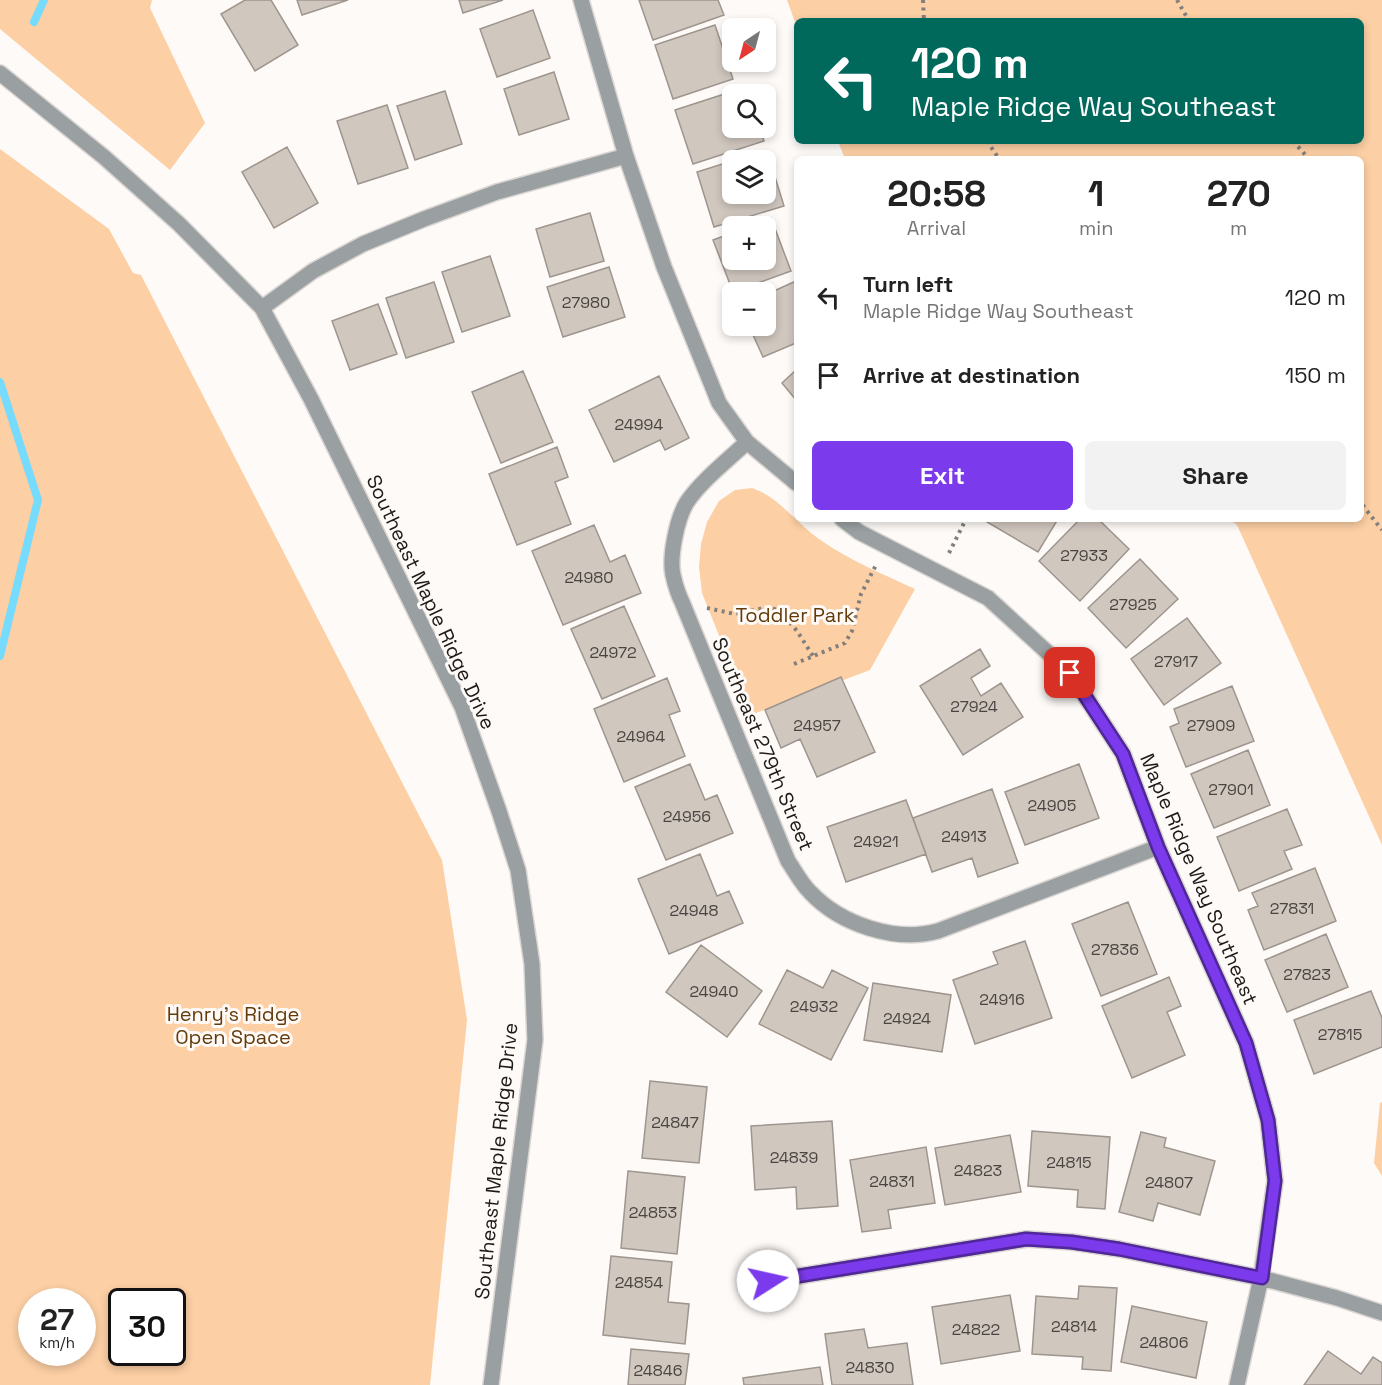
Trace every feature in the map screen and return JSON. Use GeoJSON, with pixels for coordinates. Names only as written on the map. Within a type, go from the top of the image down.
{"type":"FeatureCollection","features":[{"type":"Feature","properties":{"kind":"street"},"geometry":{"type":"LineString","coordinates":[[581,0],[626,156],[664,267],[702,365],[719,403],[747,442],[794,481]]}},
{"type":"Feature","properties":{"kind":"street","name":"Southeast Maple Ridge Drive"},"geometry":{"type":"LineString","coordinates":[[0,73],[104,157],[162,209],[262,309],[311,399],[462,707],[518,870],[532,964],[535,1040],[491,1385]]}},
{"type":"Feature","properties":{"kind":"street"},"geometry":{"type":"LineString","coordinates":[[262,309],[313,271],[363,244],[497,192],[626,156]]}},
{"type":"Feature","properties":{"kind":"street","name":"Southeast 279th Street"},"geometry":{"type":"LineString","coordinates":[[747,442],[687,503],[677,528],[672,573],[788,861],[809,891],[834,912],[870,928],[899,934],[923,935],[1158,847]]}},
{"type":"Feature","properties":{"kind":"street","name":"Maple Ridge Way Southeast"},"geometry":{"type":"LineString","coordinates":[[846,522],[859,532],[988,598],[1070,673],[1123,754],[1158,847],[1246,1043],[1268,1120],[1275,1181],[1262,1278],[1237,1385]]}},
{"type":"Feature","properties":{"kind":"street"},"geometry":{"type":"LineString","coordinates":[[768,1281],[1026,1239],[1071,1242],[1119,1249],[1262,1278],[1337,1298],[1382,1313]]}},
{"type":"Feature","properties":{"kind":"path"},"geometry":{"type":"LineString","coordinates":[[923,0],[924,18]]}},
{"type":"Feature","properties":{"kind":"path"},"geometry":{"type":"LineString","coordinates":[[1177,0],[1187,18]]}},
{"type":"Feature","properties":{"kind":"path"},"geometry":{"type":"LineString","coordinates":[[1296,144],[1307,156]]}},
{"type":"Feature","properties":{"kind":"path"},"geometry":{"type":"LineString","coordinates":[[1364,507],[1382,530]]}},
{"type":"Feature","properties":{"kind":"path"},"geometry":{"type":"LineString","coordinates":[[939,573],[964,522]]}},
{"type":"Feature","properties":{"kind":"path"},"geometry":{"type":"LineString","coordinates":[[794,664],[845,643],[852,631],[861,594],[886,546]]}},
{"type":"Feature","properties":{"kind":"path"},"geometry":{"type":"LineString","coordinates":[[682,602],[735,614],[770,607],[781,612],[798,631],[813,656]]}},
{"type":"Feature","properties":{"kind":"green space"},"geometry":{"type":"Polygon","coordinates":[[[0,0],[152,0],[150,8],[205,123],[170,170],[0,29],[0,0]]]}},
{"type":"Feature","properties":{"kind":"green space"},"geometry":{"type":"Polygon","coordinates":[[[787,0],[1382,0],[1382,845],[1237,525],[1233,522],[1364,522],[1364,156],[844,156],[839,144],[1364,144],[1364,18],[794,19],[787,0]]]}},
{"type":"Feature","properties":{"kind":"green space","name":"Henry's Ridge Open Space"},"geometry":{"type":"Polygon","coordinates":[[[0,149],[109,229],[133,273],[141,275],[442,860],[467,1020],[430,1385],[0,1385],[0,149]]]}},
{"type":"Feature","properties":{"kind":"green space","name":"Toddler Park"},"geometry":{"type":"Polygon","coordinates":[[[752,488],[762,492],[794,517],[794,522],[799,522],[830,547],[915,589],[870,670],[751,715],[702,593],[699,567],[701,544],[707,522],[719,501],[735,490],[752,488]]]}},
{"type":"Feature","properties":{"kind":"green space"},"geometry":{"type":"Polygon","coordinates":[[[1382,1102],[1382,1176],[1374,1163],[1380,1103],[1382,1102]]]}},
{"type":"Feature","properties":{"kind":"building"},"geometry":{"type":"Polygon","coordinates":[[[245,0],[271,0],[298,45],[255,71],[221,14],[245,0]]]}},
{"type":"Feature","properties":{"kind":"building"},"geometry":{"type":"Polygon","coordinates":[[[297,0],[348,0],[302,15],[297,0]]]}},
{"type":"Feature","properties":{"kind":"building"},"geometry":{"type":"Polygon","coordinates":[[[459,0],[503,0],[463,13],[459,0]]]}},
{"type":"Feature","properties":{"kind":"building"},"geometry":{"type":"Polygon","coordinates":[[[639,0],[718,0],[724,15],[653,40],[639,0]]]}},
{"type":"Feature","properties":{"kind":"building"},"geometry":{"type":"Polygon","coordinates":[[[533,10],[550,58],[497,77],[480,29],[533,10]]]}},
{"type":"Feature","properties":{"kind":"building"},"geometry":{"type":"Polygon","coordinates":[[[715,25],[722,46],[722,72],[731,72],[733,79],[673,99],[655,45],[715,25]]]}},
{"type":"Feature","properties":{"kind":"building"},"geometry":{"type":"Polygon","coordinates":[[[554,72],[569,119],[519,135],[504,89],[554,72]]]}},
{"type":"Feature","properties":{"kind":"building"},"geometry":{"type":"Polygon","coordinates":[[[445,91],[462,144],[415,160],[397,106],[445,91]]]}},
{"type":"Feature","properties":{"kind":"building"},"geometry":{"type":"Polygon","coordinates":[[[722,95],[722,138],[763,138],[764,141],[736,150],[722,150],[722,155],[693,164],[675,110],[722,95]]]}},
{"type":"Feature","properties":{"kind":"building"},"geometry":{"type":"Polygon","coordinates":[[[387,105],[408,168],[358,184],[337,121],[387,105]]]}},
{"type":"Feature","properties":{"kind":"building"},"geometry":{"type":"Polygon","coordinates":[[[287,147],[318,203],[274,228],[242,172],[287,147]]]}},
{"type":"Feature","properties":{"kind":"building"},"geometry":{"type":"Polygon","coordinates":[[[722,164],[722,204],[776,204],[776,180],[784,206],[751,216],[722,216],[722,225],[714,227],[697,172],[722,164]]]}},
{"type":"Feature","properties":{"kind":"building"},"geometry":{"type":"Polygon","coordinates":[[[590,213],[604,261],[550,277],[536,229],[590,213]]]}},
{"type":"Feature","properties":{"kind":"building"},"geometry":{"type":"Polygon","coordinates":[[[776,231],[791,271],[761,282],[729,282],[725,270],[776,270],[776,231]]]}},
{"type":"Feature","properties":{"kind":"building"},"geometry":{"type":"Polygon","coordinates":[[[722,237],[722,263],[713,240],[722,237]]]}},
{"type":"Feature","properties":{"kind":"building"},"geometry":{"type":"Polygon","coordinates":[[[490,256],[510,316],[462,332],[442,272],[490,256]]]}},
{"type":"Feature","properties":{"kind":"building"},"geometry":{"type":"Polygon","coordinates":[[[609,267],[625,317],[563,337],[547,287],[609,267]]]}},
{"type":"Feature","properties":{"kind":"building"},"geometry":{"type":"Polygon","coordinates":[[[434,282],[454,342],[406,358],[386,298],[434,282]]]}},
{"type":"Feature","properties":{"kind":"building"},"geometry":{"type":"Polygon","coordinates":[[[794,282],[794,344],[763,357],[754,336],[776,336],[776,290],[794,282]]]}},
{"type":"Feature","properties":{"kind":"building"},"geometry":{"type":"Polygon","coordinates":[[[378,304],[397,354],[350,370],[332,321],[378,304]]]}},
{"type":"Feature","properties":{"kind":"building"},"geometry":{"type":"Polygon","coordinates":[[[523,371],[553,442],[501,463],[472,392],[523,371]]]}},
{"type":"Feature","properties":{"kind":"building"},"geometry":{"type":"Polygon","coordinates":[[[794,372],[794,398],[782,383],[794,372]]]}},
{"type":"Feature","properties":{"kind":"building"},"geometry":{"type":"Polygon","coordinates":[[[659,376],[689,438],[665,450],[660,440],[614,462],[589,410],[659,376]]]}},
{"type":"Feature","properties":{"kind":"building"},"geometry":{"type":"Polygon","coordinates":[[[557,447],[568,477],[555,482],[571,524],[517,545],[489,474],[557,447]]]}},
{"type":"Feature","properties":{"kind":"building"},"geometry":{"type":"Polygon","coordinates":[[[987,522],[1056,522],[1038,552],[987,522]]]}},
{"type":"Feature","properties":{"kind":"building"},"geometry":{"type":"Polygon","coordinates":[[[1077,522],[1101,522],[1129,549],[1080,601],[1039,561],[1077,522]]]}},
{"type":"Feature","properties":{"kind":"building"},"geometry":{"type":"Polygon","coordinates":[[[594,525],[610,562],[625,555],[641,593],[563,625],[532,551],[594,525]]]}},
{"type":"Feature","properties":{"kind":"building"},"geometry":{"type":"Polygon","coordinates":[[[1140,559],[1178,599],[1126,648],[1088,608],[1140,559]]]}},
{"type":"Feature","properties":{"kind":"building"},"geometry":{"type":"Polygon","coordinates":[[[624,606],[655,676],[602,699],[571,629],[624,606]]]}},
{"type":"Feature","properties":{"kind":"building"},"geometry":{"type":"Polygon","coordinates":[[[1187,618],[1221,663],[1164,705],[1131,659],[1187,618]]]}},
{"type":"Feature","properties":{"kind":"building"},"geometry":{"type":"Polygon","coordinates":[[[980,649],[990,666],[971,678],[981,696],[1001,683],[1023,717],[963,755],[920,686],[980,649]]]}},
{"type":"Feature","properties":{"kind":"building"},"geometry":{"type":"Polygon","coordinates":[[[841,677],[875,752],[817,777],[800,739],[781,748],[765,710],[841,677]]]}},
{"type":"Feature","properties":{"kind":"building"},"geometry":{"type":"Polygon","coordinates":[[[667,678],[680,711],[669,715],[685,756],[624,782],[594,709],[667,678]]]}},
{"type":"Feature","properties":{"kind":"building"},"geometry":{"type":"Polygon","coordinates":[[[1232,686],[1254,741],[1186,767],[1170,727],[1179,723],[1174,709],[1232,686]]]}},
{"type":"Feature","properties":{"kind":"building"},"geometry":{"type":"Polygon","coordinates":[[[1248,750],[1270,805],[1214,828],[1191,774],[1248,750]]]}},
{"type":"Feature","properties":{"kind":"building"},"geometry":{"type":"Polygon","coordinates":[[[690,764],[705,800],[717,795],[733,833],[666,860],[635,787],[690,764]]]}},
{"type":"Feature","properties":{"kind":"building"},"geometry":{"type":"Polygon","coordinates":[[[1079,764],[1099,818],[1025,845],[1005,792],[1079,764]]]}},
{"type":"Feature","properties":{"kind":"building"},"geometry":{"type":"Polygon","coordinates":[[[992,789],[1018,863],[978,877],[972,858],[932,872],[913,818],[992,789]]]}},
{"type":"Feature","properties":{"kind":"building"},"geometry":{"type":"Polygon","coordinates":[[[906,800],[926,854],[846,882],[827,827],[906,800]]]}},
{"type":"Feature","properties":{"kind":"building"},"geometry":{"type":"Polygon","coordinates":[[[1287,809],[1302,845],[1284,851],[1292,869],[1239,891],[1217,837],[1287,809]]]}},
{"type":"Feature","properties":{"kind":"building"},"geometry":{"type":"Polygon","coordinates":[[[700,854],[717,896],[729,891],[743,923],[669,954],[638,879],[700,854]]]}},
{"type":"Feature","properties":{"kind":"building"},"geometry":{"type":"Polygon","coordinates":[[[1315,868],[1336,921],[1264,950],[1248,910],[1258,906],[1252,893],[1315,868]]]}},
{"type":"Feature","properties":{"kind":"building"},"geometry":{"type":"Polygon","coordinates":[[[1128,902],[1157,974],[1101,996],[1072,924],[1128,902]]]}},
{"type":"Feature","properties":{"kind":"building"},"geometry":{"type":"Polygon","coordinates":[[[1326,934],[1348,987],[1287,1012],[1265,960],[1326,934]]]}},
{"type":"Feature","properties":{"kind":"building"},"geometry":{"type":"Polygon","coordinates":[[[1025,941],[1052,1018],[975,1044],[953,980],[998,964],[993,952],[1025,941]]]}},
{"type":"Feature","properties":{"kind":"building"},"geometry":{"type":"Polygon","coordinates":[[[701,945],[762,991],[727,1037],[666,992],[701,945]]]}},
{"type":"Feature","properties":{"kind":"building"},"geometry":{"type":"Polygon","coordinates":[[[787,970],[823,988],[832,970],[868,988],[831,1060],[759,1024],[787,970]]]}},
{"type":"Feature","properties":{"kind":"building"},"geometry":{"type":"Polygon","coordinates":[[[1169,977],[1181,1006],[1167,1012],[1185,1055],[1132,1078],[1102,1006],[1169,977]]]}},
{"type":"Feature","properties":{"kind":"building"},"geometry":{"type":"Polygon","coordinates":[[[873,983],[951,995],[942,1052],[864,1040],[873,983]]]}},
{"type":"Feature","properties":{"kind":"building"},"geometry":{"type":"Polygon","coordinates":[[[1371,991],[1382,1018],[1382,1047],[1314,1074],[1294,1020],[1371,991]]]}},
{"type":"Feature","properties":{"kind":"building"},"geometry":{"type":"Polygon","coordinates":[[[650,1081],[707,1087],[699,1163],[642,1158],[650,1081]]]}},
{"type":"Feature","properties":{"kind":"building"},"geometry":{"type":"Polygon","coordinates":[[[832,1121],[838,1206],[797,1209],[796,1187],[755,1190],[751,1126],[832,1121]]]}},
{"type":"Feature","properties":{"kind":"building"},"geometry":{"type":"Polygon","coordinates":[[[1032,1131],[1110,1137],[1105,1209],[1077,1207],[1078,1190],[1028,1186],[1032,1131]]]}},
{"type":"Feature","properties":{"kind":"building"},"geometry":{"type":"Polygon","coordinates":[[[1141,1132],[1166,1138],[1164,1147],[1215,1161],[1200,1215],[1158,1203],[1153,1221],[1119,1212],[1141,1132]]]}},
{"type":"Feature","properties":{"kind":"building"},"geometry":{"type":"Polygon","coordinates":[[[1010,1135],[1021,1192],[945,1205],[935,1148],[1010,1135]]]}},
{"type":"Feature","properties":{"kind":"building"},"geometry":{"type":"Polygon","coordinates":[[[926,1147],[935,1203],[888,1210],[891,1228],[862,1232],[850,1160],[926,1147]]]}},
{"type":"Feature","properties":{"kind":"building"},"geometry":{"type":"Polygon","coordinates":[[[628,1171],[685,1177],[677,1254],[621,1248],[628,1171]]]}},
{"type":"Feature","properties":{"kind":"building"},"geometry":{"type":"Polygon","coordinates":[[[611,1256],[672,1262],[668,1302],[689,1304],[685,1344],[603,1335],[611,1256]]]}},
{"type":"Feature","properties":{"kind":"building"},"geometry":{"type":"Polygon","coordinates":[[[1079,1286],[1117,1288],[1111,1371],[1082,1369],[1083,1357],[1032,1354],[1036,1296],[1078,1299],[1079,1286]]]}},
{"type":"Feature","properties":{"kind":"building"},"geometry":{"type":"Polygon","coordinates":[[[1010,1295],[1020,1351],[941,1364],[932,1307],[1010,1295]]]}},
{"type":"Feature","properties":{"kind":"building"},"geometry":{"type":"Polygon","coordinates":[[[1132,1306],[1207,1322],[1196,1378],[1121,1362],[1132,1306]]]}},
{"type":"Feature","properties":{"kind":"building"},"geometry":{"type":"Polygon","coordinates":[[[864,1329],[868,1348],[907,1343],[913,1385],[832,1385],[825,1334],[864,1329]]]}},
{"type":"Feature","properties":{"kind":"building"},"geometry":{"type":"Polygon","coordinates":[[[631,1349],[689,1354],[685,1385],[628,1385],[631,1349]]]}},
{"type":"Feature","properties":{"kind":"building"},"geometry":{"type":"Polygon","coordinates":[[[1328,1351],[1361,1374],[1373,1357],[1382,1363],[1382,1385],[1304,1385],[1328,1351]]]}},
{"type":"Feature","properties":{"kind":"building"},"geometry":{"type":"Polygon","coordinates":[[[820,1367],[823,1385],[744,1385],[743,1378],[820,1367]]]}},
{"type":"Feature","properties":{"kind":"waterway"},"geometry":{"type":"LineString","coordinates":[[34,22],[44,0]]}},
{"type":"Feature","properties":{"kind":"waterway"},"geometry":{"type":"LineString","coordinates":[[0,382],[38,500],[0,656]]}},
{"type":"Feature","properties":{"kind":"route"},"geometry":{"type":"LineString","coordinates":[[768,1281],[1026,1239],[1071,1242],[1119,1249],[1262,1278],[1275,1181],[1268,1120],[1246,1043],[1158,847],[1123,754],[1070,673]]}}]}
